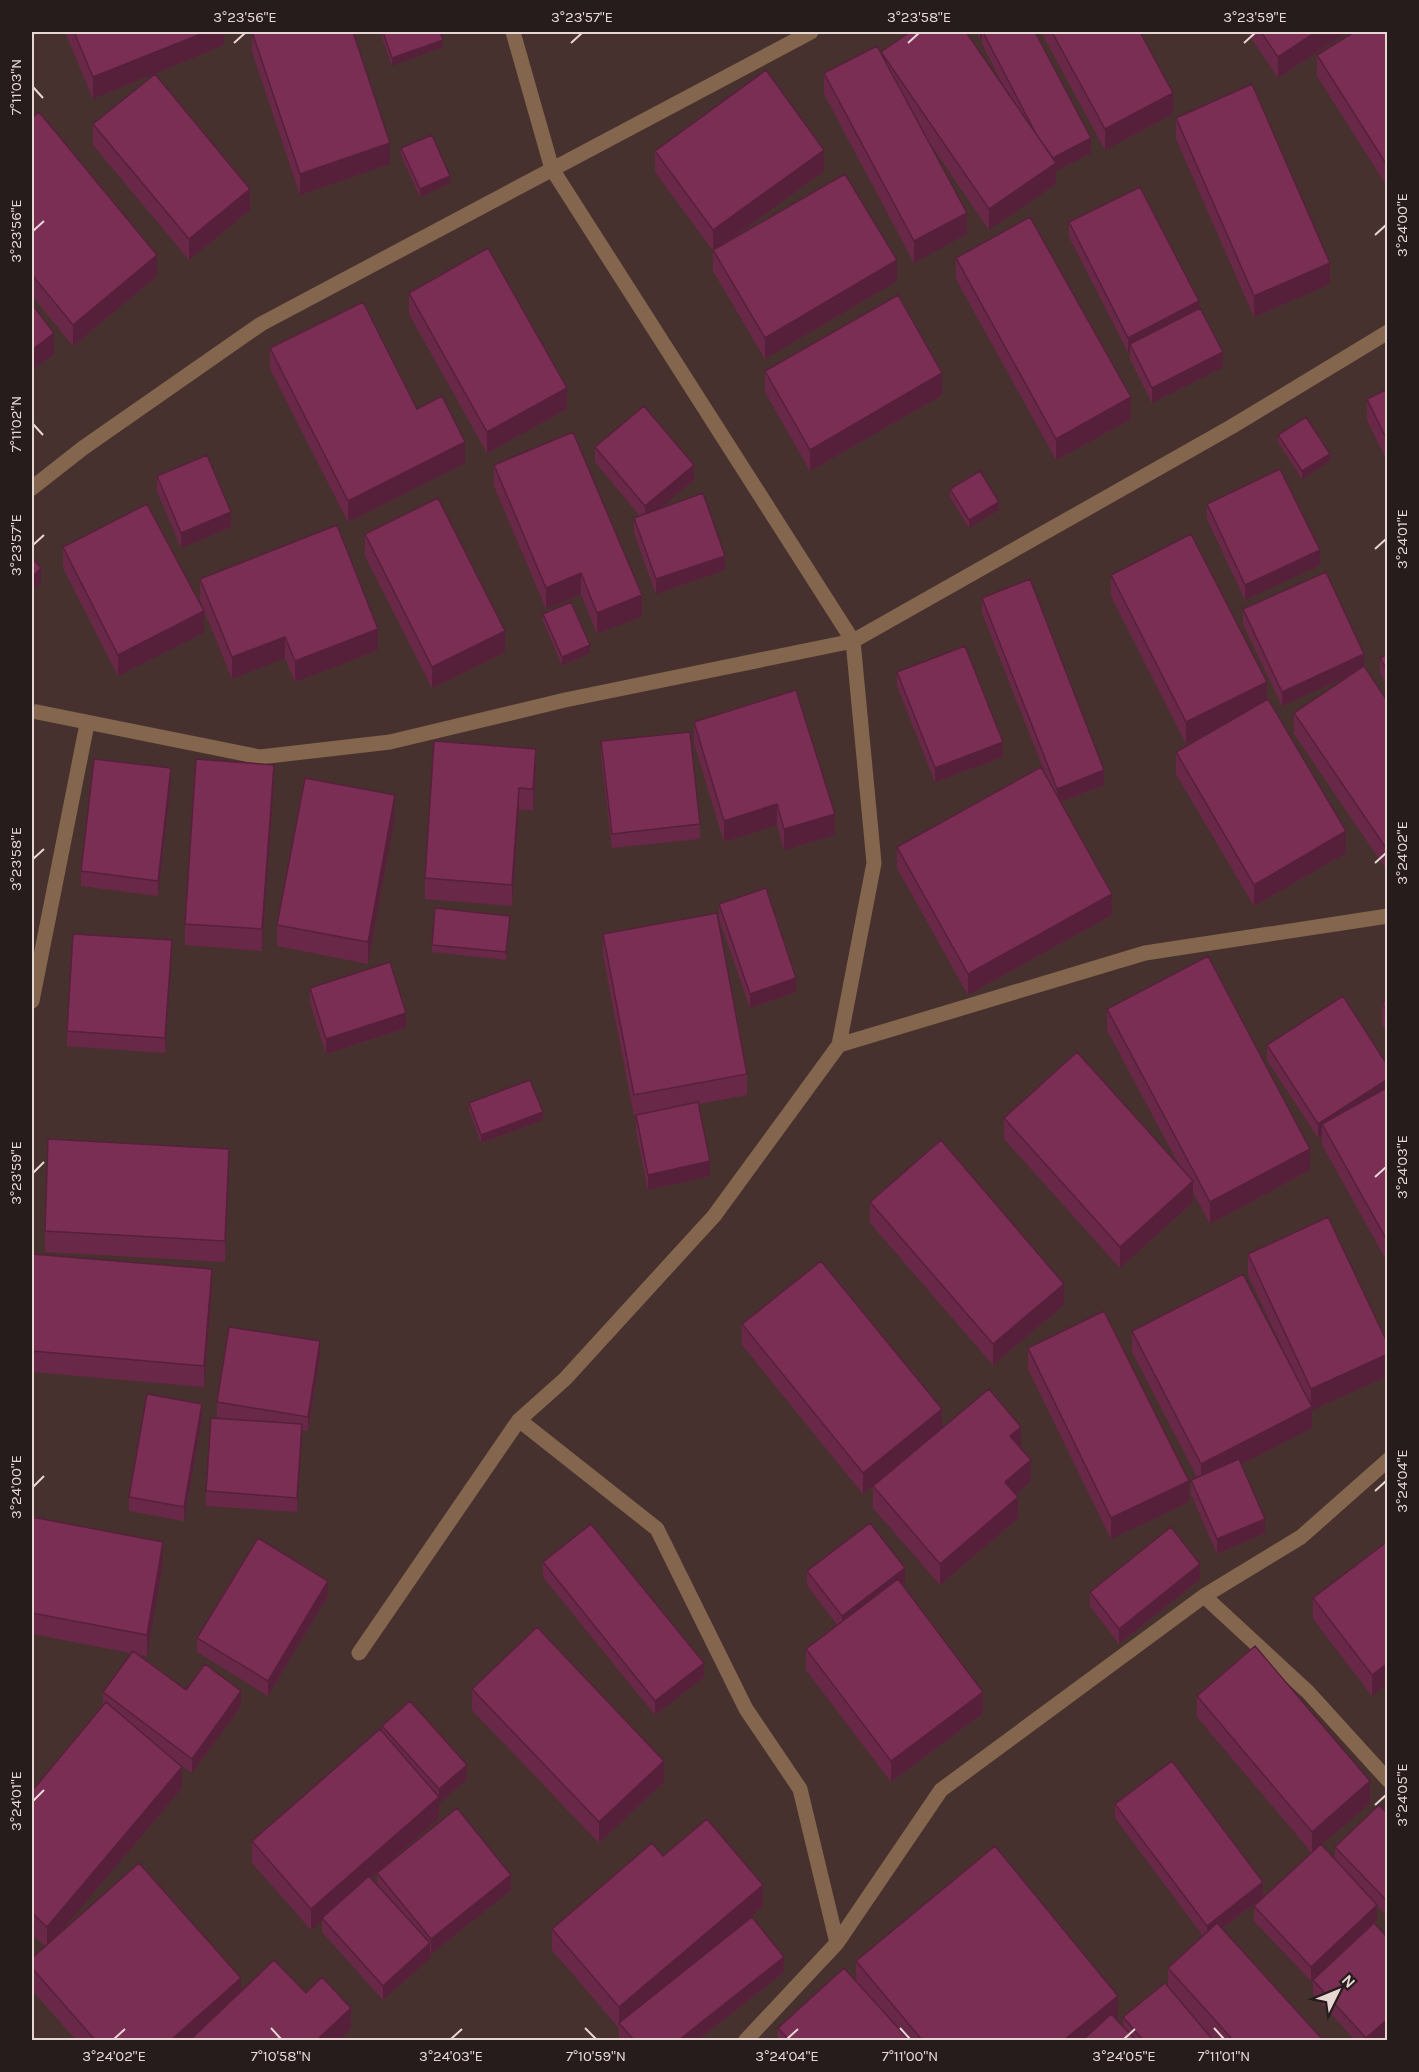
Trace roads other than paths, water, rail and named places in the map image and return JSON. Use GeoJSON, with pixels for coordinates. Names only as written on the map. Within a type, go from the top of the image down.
{"type":"FeatureCollection","features":[{"type":"Feature","properties":{"kind":"street"},"geometry":{"type":"LineString","coordinates":[[359,1653],[519,1420],[565,1379],[714,1216],[839,1045],[874,863],[853,641],[552,169],[513,32]]}},
{"type":"Feature","properties":{"kind":"street"},"geometry":{"type":"LineString","coordinates":[[32,488],[83,448],[261,324],[811,32]]}},
{"type":"Feature","properties":{"kind":"street"},"geometry":{"type":"LineString","coordinates":[[32,711],[87,724],[260,757],[390,742],[565,700],[853,641],[1232,427],[1388,332]]}},
{"type":"Feature","properties":{"kind":"street"},"geometry":{"type":"LineString","coordinates":[[32,1001],[87,724]]}},
{"type":"Feature","properties":{"kind":"street"},"geometry":{"type":"LineString","coordinates":[[839,1045],[1145,953],[1388,916]]}},
{"type":"Feature","properties":{"kind":"street"},"geometry":{"type":"LineString","coordinates":[[519,1420],[657,1529],[746,1709],[800,1789],[837,1943]]}},
{"type":"Feature","properties":{"kind":"street"},"geometry":{"type":"LineString","coordinates":[[746,2040],[837,1943],[941,1790],[1204,1596],[1301,1537],[1388,1460]]}},
{"type":"Feature","properties":{"kind":"street"},"geometry":{"type":"LineString","coordinates":[[1204,1596],[1308,1692],[1388,1780]]}}]}
